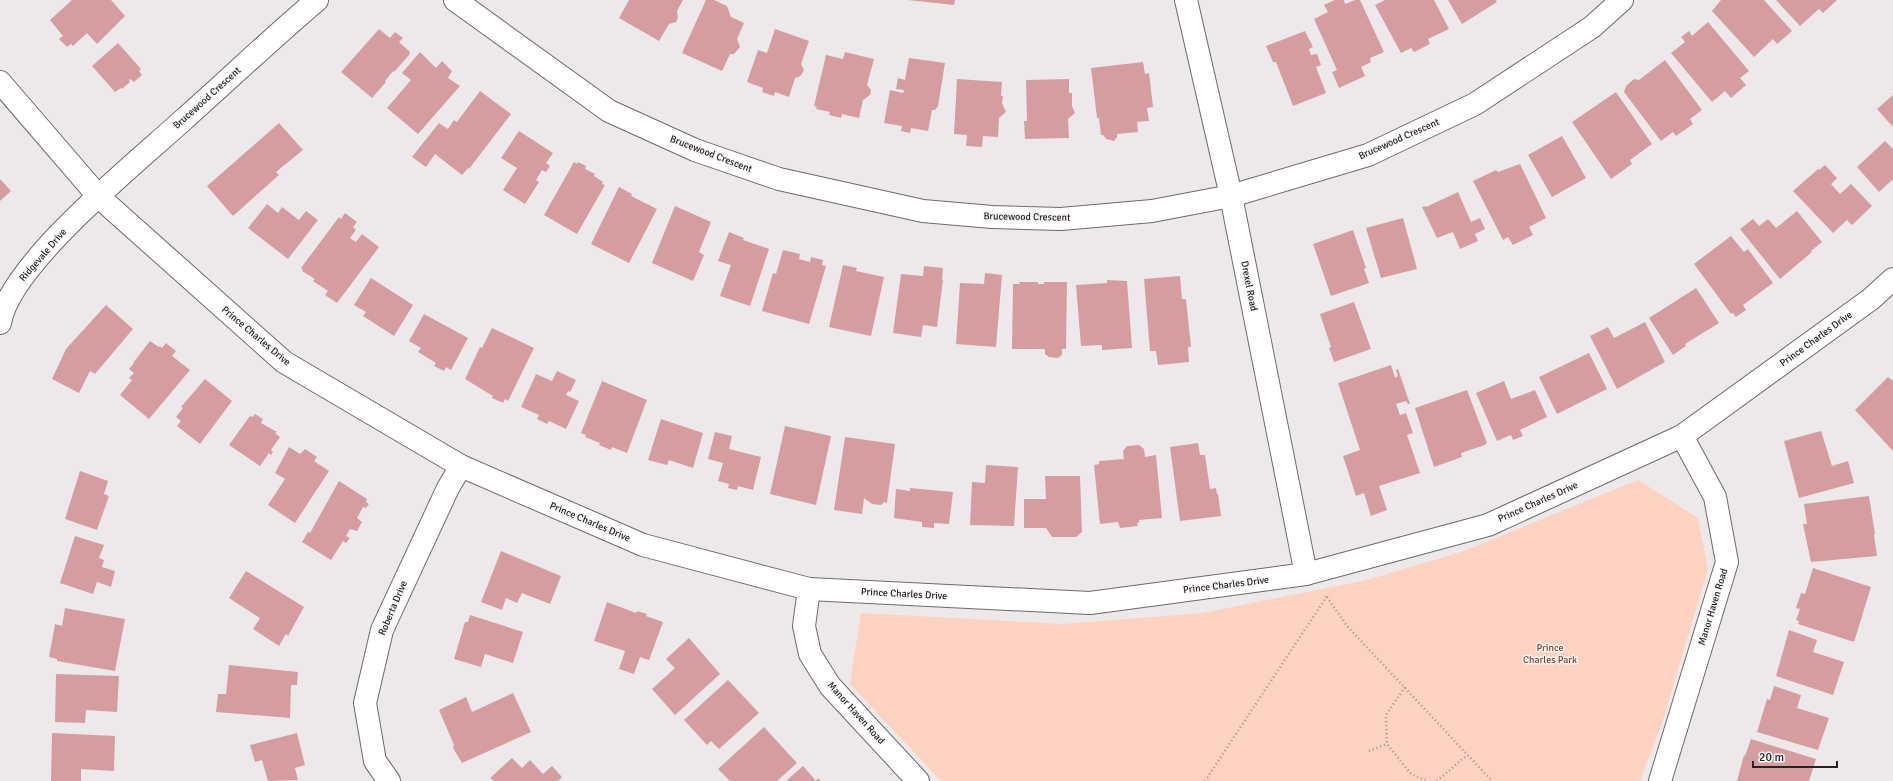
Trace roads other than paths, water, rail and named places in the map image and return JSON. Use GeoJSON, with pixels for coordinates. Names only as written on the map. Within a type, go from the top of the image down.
{"type":"FeatureCollection","features":[{"type":"Feature","properties":{"kind":"street","name":"Brucewood Crescent"},"geometry":{"type":"LineString","coordinates":[[98,197],[317,0]]}},
{"type":"Feature","properties":{"kind":"street","name":"Brucewood Crescent"},"geometry":{"type":"LineString","coordinates":[[455,0],[609,111],[695,150],[779,179],[923,210],[992,217],[1068,219],[1152,211],[1231,196],[1368,155],[1475,104],[1592,27],[1622,0]]}},
{"type":"Feature","properties":{"kind":"street","name":"Drexel Road"},"geometry":{"type":"LineString","coordinates":[[1186,0],[1231,196],[1306,574]]}},
{"type":"Feature","properties":{"kind":"street","name":"Prince Charles Drive"},"geometry":{"type":"LineString","coordinates":[[0,82],[98,197],[284,362],[461,466],[643,545],[809,589],[1090,603],[1306,574],[1488,525],[1682,436],[1871,299],[1893,279]]}},
{"type":"Feature","properties":{"kind":"street","name":"Ridgevale Drive"},"geometry":{"type":"LineString","coordinates":[[0,323],[2,312],[23,276],[54,240],[98,197]]}},
{"type":"Feature","properties":{"kind":"street","name":"Manor Haven Road"},"geometry":{"type":"LineString","coordinates":[[1660,781],[1727,562],[1715,497],[1682,436]]}},
{"type":"Feature","properties":{"kind":"street","name":"Roberta Drive"},"geometry":{"type":"LineString","coordinates":[[389,781],[375,761],[365,703],[370,681],[382,630],[448,488],[461,466]]}},
{"type":"Feature","properties":{"kind":"street","name":"Manor Haven Road"},"geometry":{"type":"LineString","coordinates":[[809,589],[804,626],[810,654],[830,686],[918,781]]}},
{"type":"Feature","properties":{"kind":"park label","name":"Prince Charles Park"},"geometry":{"type":"Point","coordinates":[1550,654]}}]}
